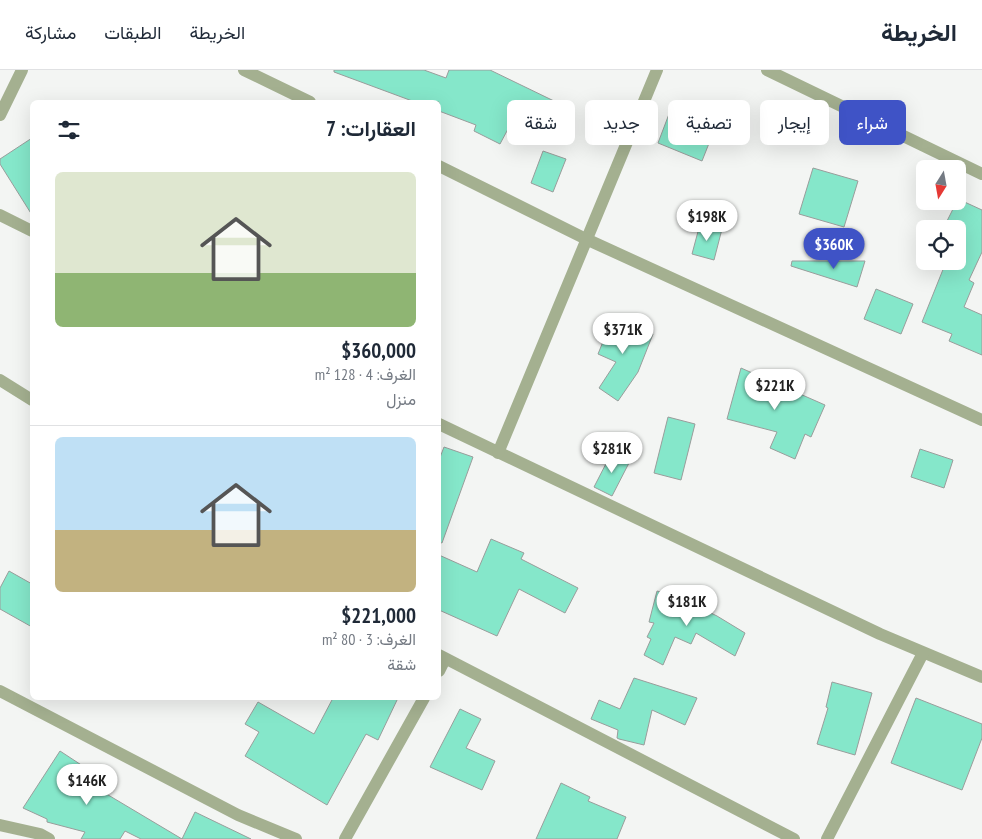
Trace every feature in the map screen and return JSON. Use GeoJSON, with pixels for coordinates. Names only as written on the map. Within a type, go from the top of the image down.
{"type":"FeatureCollection","features":[{"type":"Feature","properties":{"kind":"street"},"geometry":{"type":"LineString","coordinates":[[0,115],[22,70]]}},
{"type":"Feature","properties":{"kind":"street"},"geometry":{"type":"LineString","coordinates":[[244,70],[306,100]]}},
{"type":"Feature","properties":{"kind":"street"},"geometry":{"type":"LineString","coordinates":[[498,453],[657,70]]}},
{"type":"Feature","properties":{"kind":"street"},"geometry":{"type":"LineString","coordinates":[[767,70],[982,174]]}},
{"type":"Feature","properties":{"kind":"street"},"geometry":{"type":"LineString","coordinates":[[441,167],[586,239],[982,420]]}},
{"type":"Feature","properties":{"kind":"street"},"geometry":{"type":"LineString","coordinates":[[0,215],[30,230]]}},
{"type":"Feature","properties":{"kind":"street"},"geometry":{"type":"LineString","coordinates":[[0,380],[30,399]]}},
{"type":"Feature","properties":{"kind":"street"},"geometry":{"type":"LineString","coordinates":[[441,425],[923,653],[982,677]]}},
{"type":"Feature","properties":{"kind":"street"},"geometry":{"type":"LineString","coordinates":[[827,839],[923,653]]}},
{"type":"Feature","properties":{"kind":"street"},"geometry":{"type":"LineString","coordinates":[[441,662],[794,839]]}},
{"type":"Feature","properties":{"kind":"street"},"geometry":{"type":"LineString","coordinates":[[0,691],[238,815],[296,839]]}},
{"type":"Feature","properties":{"kind":"street"},"geometry":{"type":"LineString","coordinates":[[345,839],[423,700]]}},
{"type":"Feature","properties":{"kind":"street"},"geometry":{"type":"LineString","coordinates":[[0,825],[40,834],[49,839]]}},
{"type":"Feature","properties":{"kind":"building"},"geometry":{"type":"Polygon","coordinates":[[[334,70],[424,70],[446,78],[449,70],[490,70],[552,100],[507,100],[507,131],[500,144],[474,131],[476,125],[441,112],[441,100],[410,100],[334,72],[334,70]]]}},
{"type":"Feature","properties":{"kind":"building"},"geometry":{"type":"Polygon","coordinates":[[[668,117],[668,145],[708,145],[702,161],[658,143],[668,117]]]}},
{"type":"Feature","properties":{"kind":"building"},"geometry":{"type":"Polygon","coordinates":[[[30,139],[30,212],[0,164],[0,159],[30,139]]]}},
{"type":"Feature","properties":{"kind":"building"},"geometry":{"type":"Polygon","coordinates":[[[543,151],[566,159],[553,192],[531,183],[543,151]]]}},
{"type":"Feature","properties":{"kind":"building"},"geometry":{"type":"Polygon","coordinates":[[[813,168],[858,181],[844,227],[799,214],[813,168]]]}},
{"type":"Feature","properties":{"kind":"building"},"geometry":{"type":"Polygon","coordinates":[[[966,203],[982,210],[982,252],[969,280],[974,283],[964,307],[982,315],[982,355],[949,341],[952,334],[922,322],[943,270],[966,270],[966,220],[948,220],[952,210],[966,210],[966,203]]]}},
{"type":"Feature","properties":{"kind":"building"},"geometry":{"type":"Polygon","coordinates":[[[700,224],[722,229],[714,260],[692,254],[700,224]]]}},
{"type":"Feature","properties":{"kind":"building"},"geometry":{"type":"Polygon","coordinates":[[[792,261],[865,261],[857,287],[791,266],[792,261]]]}},
{"type":"Feature","properties":{"kind":"building"},"geometry":{"type":"Polygon","coordinates":[[[876,289],[913,304],[901,334],[864,319],[876,289]]]}},
{"type":"Feature","properties":{"kind":"building"},"geometry":{"type":"Polygon","coordinates":[[[613,317],[653,334],[638,372],[618,401],[599,388],[616,362],[598,354],[613,317]]]}},
{"type":"Feature","properties":{"kind":"building"},"geometry":{"type":"Polygon","coordinates":[[[741,368],[825,405],[811,437],[805,434],[795,459],[770,448],[777,432],[727,419],[741,368]]]}},
{"type":"Feature","properties":{"kind":"building"},"geometry":{"type":"Polygon","coordinates":[[[668,417],[695,424],[681,480],[654,473],[668,417]]]}},
{"type":"Feature","properties":{"kind":"building"},"geometry":{"type":"Polygon","coordinates":[[[444,447],[473,457],[442,543],[441,543],[441,455],[444,447]]]}},
{"type":"Feature","properties":{"kind":"building"},"geometry":{"type":"Polygon","coordinates":[[[920,449],[953,460],[944,488],[911,477],[920,449]]]}},
{"type":"Feature","properties":{"kind":"building"},"geometry":{"type":"Polygon","coordinates":[[[612,452],[630,461],[612,496],[594,487],[612,452]]]}},
{"type":"Feature","properties":{"kind":"building"},"geometry":{"type":"Polygon","coordinates":[[[491,539],[524,553],[521,559],[578,588],[565,613],[519,589],[497,636],[441,611],[441,556],[477,572],[491,539]]]}},
{"type":"Feature","properties":{"kind":"building"},"geometry":{"type":"Polygon","coordinates":[[[9,571],[30,583],[30,626],[0,609],[0,588],[9,571]]]}},
{"type":"Feature","properties":{"kind":"building"},"geometry":{"type":"Polygon","coordinates":[[[657,591],[684,598],[684,600],[717,616],[745,633],[735,656],[696,633],[691,644],[675,637],[663,665],[644,655],[651,639],[647,637],[654,623],[649,622],[657,591]]]}},
{"type":"Feature","properties":{"kind":"building"},"geometry":{"type":"Polygon","coordinates":[[[634,678],[697,698],[685,725],[652,710],[644,745],[619,739],[617,738],[618,730],[591,719],[599,700],[620,709],[634,678]]]}},
{"type":"Feature","properties":{"kind":"building"},"geometry":{"type":"Polygon","coordinates":[[[832,682],[872,693],[855,755],[817,744],[828,708],[826,707],[832,682]]]}},
{"type":"Feature","properties":{"kind":"building"},"geometry":{"type":"Polygon","coordinates":[[[916,698],[982,724],[982,738],[962,790],[891,763],[916,698]]]}},
{"type":"Feature","properties":{"kind":"building"},"geometry":{"type":"Polygon","coordinates":[[[332,700],[397,700],[378,740],[366,734],[327,805],[245,756],[259,732],[245,724],[258,702],[314,734],[332,700]]]}},
{"type":"Feature","properties":{"kind":"building"},"geometry":{"type":"Polygon","coordinates":[[[460,709],[481,719],[466,748],[495,761],[482,790],[430,767],[460,709]]]}},
{"type":"Feature","properties":{"kind":"building"},"geometry":{"type":"Polygon","coordinates":[[[60,751],[89,770],[83,780],[182,839],[141,839],[125,831],[120,839],[81,839],[85,832],[47,822],[47,819],[23,808],[60,751]]]}},
{"type":"Feature","properties":{"kind":"building"},"geometry":{"type":"Polygon","coordinates":[[[561,783],[590,797],[588,801],[626,817],[617,839],[536,839],[561,783]]]}},
{"type":"Feature","properties":{"kind":"building"},"geometry":{"type":"Polygon","coordinates":[[[195,812],[251,839],[182,839],[195,812]]]}}]}
